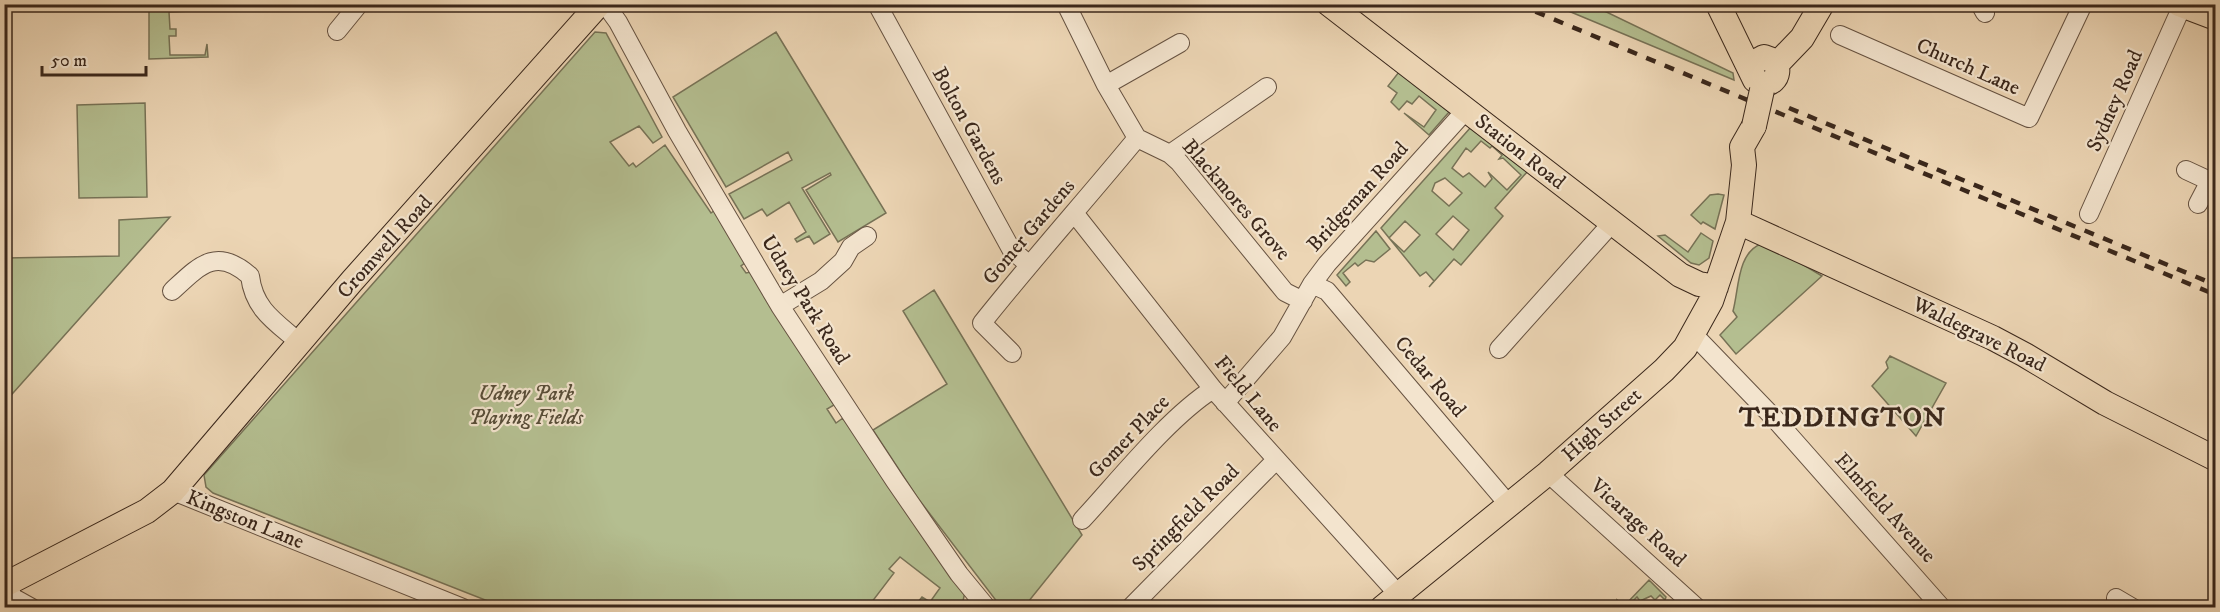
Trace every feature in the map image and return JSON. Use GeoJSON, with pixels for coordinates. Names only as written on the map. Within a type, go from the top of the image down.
{"type":"FeatureCollection","features":[{"type":"Feature","properties":{"kind":"main road","name":"Cromwell Road"},"geometry":{"type":"LineString","coordinates":[[173,491],[300,343],[599,4]]}},
{"type":"Feature","properties":{"kind":"main road","name":"Station Road"},"geometry":{"type":"LineString","coordinates":[[1329,4],[1680,275],[1700,284],[1716,287]]}},
{"type":"Feature","properties":{"kind":"main road"},"geometry":{"type":"LineString","coordinates":[[1720,4],[1760,71],[1802,38],[1822,4]]}},
{"type":"Feature","properties":{"kind":"main road"},"geometry":{"type":"LineString","coordinates":[[2181,5],[2216,18]]}},
{"type":"Feature","properties":{"kind":"main road","name":"High Street"},"geometry":{"type":"LineString","coordinates":[[1390,601],[1548,473],[1664,370],[1694,335],[1716,287],[1738,222],[1743,175],[1756,140],[1754,126],[1760,71]]}},
{"type":"Feature","properties":{"kind":"main road","name":"Waldegrave Road"},"geometry":{"type":"LineString","coordinates":[[1738,222],[1993,338],[2105,403],[2216,459]]}},
{"type":"Feature","properties":{"kind":"main road","name":"Kingston Lane"},"geometry":{"type":"LineString","coordinates":[[5,584],[147,511],[173,491]]}},
{"type":"Feature","properties":{"kind":"street"},"geometry":{"type":"LineString","coordinates":[[337,31],[359,4]]}},
{"type":"Feature","properties":{"kind":"street","name":"Udney Park Road"},"geometry":{"type":"LineString","coordinates":[[605,4],[618,22],[700,172],[780,306],[895,481],[959,574],[987,608]]}},
{"type":"Feature","properties":{"kind":"street","name":"Bolton Gardens"},"geometry":{"type":"LineString","coordinates":[[877,4],[1011,249],[1029,264]]}},
{"type":"Feature","properties":{"kind":"street"},"geometry":{"type":"LineString","coordinates":[[1066,4],[1106,85],[1137,138]]}},
{"type":"Feature","properties":{"kind":"street","name":"Church Lane"},"geometry":{"type":"LineString","coordinates":[[1840,35],[2029,118],[2083,4]]}},
{"type":"Feature","properties":{"kind":"street","name":"Sydney Road"},"geometry":{"type":"LineString","coordinates":[[2089,214],[2181,5]]}},
{"type":"Feature","properties":{"kind":"street"},"geometry":{"type":"LineString","coordinates":[[1106,85],[1180,43]]}},
{"type":"Feature","properties":{"kind":"street"},"geometry":{"type":"LineString","coordinates":[[1170,154],[1267,87]]}},
{"type":"Feature","properties":{"kind":"street","name":"Bridgeman Road"},"geometry":{"type":"LineString","coordinates":[[1225,403],[1282,337],[1312,284],[1466,111]]}},
{"type":"Feature","properties":{"kind":"street","name":"Gomer Gardens"},"geometry":{"type":"LineString","coordinates":[[1012,353],[982,323],[1029,264],[1075,214],[1137,138]]}},
{"type":"Feature","properties":{"kind":"street","name":"Blackmores Grove"},"geometry":{"type":"LineString","coordinates":[[1137,138],[1170,154],[1285,292],[1303,301]]}},
{"type":"Feature","properties":{"kind":"street"},"geometry":{"type":"LineString","coordinates":[[2187,170],[2213,183],[2198,204]]}},
{"type":"Feature","properties":{"kind":"street","name":"Field Lane"},"geometry":{"type":"LineString","coordinates":[[1075,214],[1213,389],[1390,601]]}},
{"type":"Feature","properties":{"kind":"street"},"geometry":{"type":"LineString","coordinates":[[1499,349],[1612,223]]}},
{"type":"Feature","properties":{"kind":"street"},"geometry":{"type":"LineString","coordinates":[[780,306],[821,281],[843,261],[851,247],[867,236]]}},
{"type":"Feature","properties":{"kind":"street"},"geometry":{"type":"LineString","coordinates":[[172,291],[201,265],[228,261],[237,264],[250,276],[252,293],[258,306],[300,343]]}},
{"type":"Feature","properties":{"kind":"street","name":"Cedar Road"},"geometry":{"type":"LineString","coordinates":[[1312,284],[1327,291],[1509,505]]}},
{"type":"Feature","properties":{"kind":"street","name":"Elmfield Avenue"},"geometry":{"type":"LineString","coordinates":[[1694,335],[1774,418],[1941,608]]}},
{"type":"Feature","properties":{"kind":"street","name":"Gomer Place"},"geometry":{"type":"LineString","coordinates":[[1082,520],[1163,433],[1199,398],[1213,389]]}},
{"type":"Feature","properties":{"kind":"street","name":"Springfield Road"},"geometry":{"type":"LineString","coordinates":[[1130,608],[1275,461]]}},
{"type":"Feature","properties":{"kind":"street","name":"Vicarage Road"},"geometry":{"type":"LineString","coordinates":[[1548,473],[1697,608]]}},
{"type":"Feature","properties":{"kind":"street","name":"Kingston Lane"},"geometry":{"type":"LineString","coordinates":[[173,491],[463,608]]}},
{"type":"Feature","properties":{"kind":"street"},"geometry":{"type":"LineString","coordinates":[[5,584],[14,598],[32,608]]}},
{"type":"Feature","properties":{"kind":"street"},"geometry":{"type":"LineString","coordinates":[[2116,598],[2133,608]]}},
{"type":"Feature","properties":{"kind":"green space"},"geometry":{"type":"Polygon","coordinates":[[[149,5],[197,5],[191,11],[169,12],[170,29],[176,29],[176,36],[169,36],[170,55],[205,55],[207,44],[208,57],[149,59],[149,5]]]}},
{"type":"Feature","properties":{"kind":"green space"},"geometry":{"type":"Polygon","coordinates":[[[1554,5],[1592,5],[1733,73],[1734,80],[1554,5]]]}},
{"type":"Feature","properties":{"kind":"green space","name":"Udney Park Playing Fields"},"geometry":{"type":"Polygon","coordinates":[[[595,32],[606,33],[662,137],[653,143],[639,126],[610,142],[629,166],[633,163],[636,167],[665,145],[711,213],[715,210],[746,262],[741,266],[746,273],[751,272],[834,405],[827,409],[836,423],[843,418],[965,592],[963,601],[954,607],[914,607],[922,597],[930,602],[940,588],[900,557],[889,569],[894,573],[868,607],[503,607],[213,493],[206,487],[204,475],[595,32]]]}},
{"type":"Feature","properties":{"kind":"green space"},"geometry":{"type":"Polygon","coordinates":[[[776,32],[886,213],[838,242],[806,190],[831,175],[830,173],[802,188],[830,234],[814,244],[809,236],[797,242],[795,239],[806,232],[789,202],[767,216],[762,209],[744,219],[729,194],[792,160],[788,152],[726,187],[673,97],[776,32]]]}},
{"type":"Feature","properties":{"kind":"green space"},"geometry":{"type":"Polygon","coordinates":[[[1399,72],[1449,112],[1429,135],[1404,113],[1424,127],[1436,110],[1419,96],[1412,104],[1407,101],[1399,110],[1391,102],[1397,93],[1388,86],[1399,72]]]}},
{"type":"Feature","properties":{"kind":"green space"},"geometry":{"type":"Polygon","coordinates":[[[145,103],[147,197],[79,198],[77,105],[145,103]]]}},
{"type":"Feature","properties":{"kind":"green space"},"geometry":{"type":"Polygon","coordinates":[[[1471,127],[1528,171],[1495,208],[1503,216],[1461,265],[1454,259],[1429,287],[1434,281],[1426,272],[1420,276],[1390,238],[1404,252],[1420,235],[1405,221],[1389,238],[1381,228],[1471,127]],[[1481,141],[1471,152],[1466,148],[1452,168],[1463,177],[1469,173],[1485,187],[1492,179],[1488,172],[1507,190],[1521,175],[1503,158],[1499,159],[1502,155],[1492,146],[1490,148],[1481,141]],[[1445,178],[1435,183],[1432,191],[1449,206],[1462,193],[1445,178]],[[1453,216],[1436,234],[1453,250],[1469,230],[1453,216]]]}},
{"type":"Feature","properties":{"kind":"green space"},"geometry":{"type":"Polygon","coordinates":[[[1710,195],[1724,195],[1715,229],[1703,222],[1701,224],[1691,215],[1710,195]]]}},
{"type":"Feature","properties":{"kind":"green space"},"geometry":{"type":"Polygon","coordinates":[[[170,217],[5,402],[5,258],[119,256],[119,220],[170,217]]]}},
{"type":"Feature","properties":{"kind":"green space"},"geometry":{"type":"Polygon","coordinates":[[[1376,231],[1390,249],[1374,262],[1366,260],[1358,266],[1355,263],[1343,273],[1350,282],[1346,286],[1337,275],[1376,231]]]}},
{"type":"Feature","properties":{"kind":"green space"},"geometry":{"type":"Polygon","coordinates":[[[1701,233],[1713,241],[1709,258],[1699,265],[1691,263],[1658,236],[1665,235],[1688,252],[1701,233]]]}},
{"type":"Feature","properties":{"kind":"green space"},"geometry":{"type":"Polygon","coordinates":[[[1761,244],[1770,245],[1822,276],[1736,354],[1720,335],[1737,317],[1733,311],[1743,263],[1747,255],[1761,244]]]}},
{"type":"Feature","properties":{"kind":"green space"},"geometry":{"type":"Polygon","coordinates":[[[934,290],[1082,535],[1024,607],[1001,607],[917,497],[873,430],[947,384],[903,311],[934,290]]]}},
{"type":"Feature","properties":{"kind":"green space"},"geometry":{"type":"Polygon","coordinates":[[[1890,356],[1946,383],[1916,436],[1872,386],[1888,368],[1886,362],[1890,356]]]}},
{"type":"Feature","properties":{"kind":"green space"},"geometry":{"type":"Polygon","coordinates":[[[1649,580],[1666,597],[1665,600],[1660,595],[1655,600],[1651,596],[1640,601],[1637,597],[1627,607],[1617,607],[1617,600],[1624,606],[1649,580]]]}},
{"type":"Feature","properties":{"kind":"railway"},"geometry":{"type":"LineString","coordinates":[[1517,4],[2216,295]]}},
{"type":"Feature","properties":{"kind":"railway"},"geometry":{"type":"LineString","coordinates":[[1789,108],[2216,285]]}},
{"type":"Feature","properties":{"kind":"district","name":"TEDDINGTON"},"geometry":{"type":"Point","coordinates":[1843,418]}}]}
